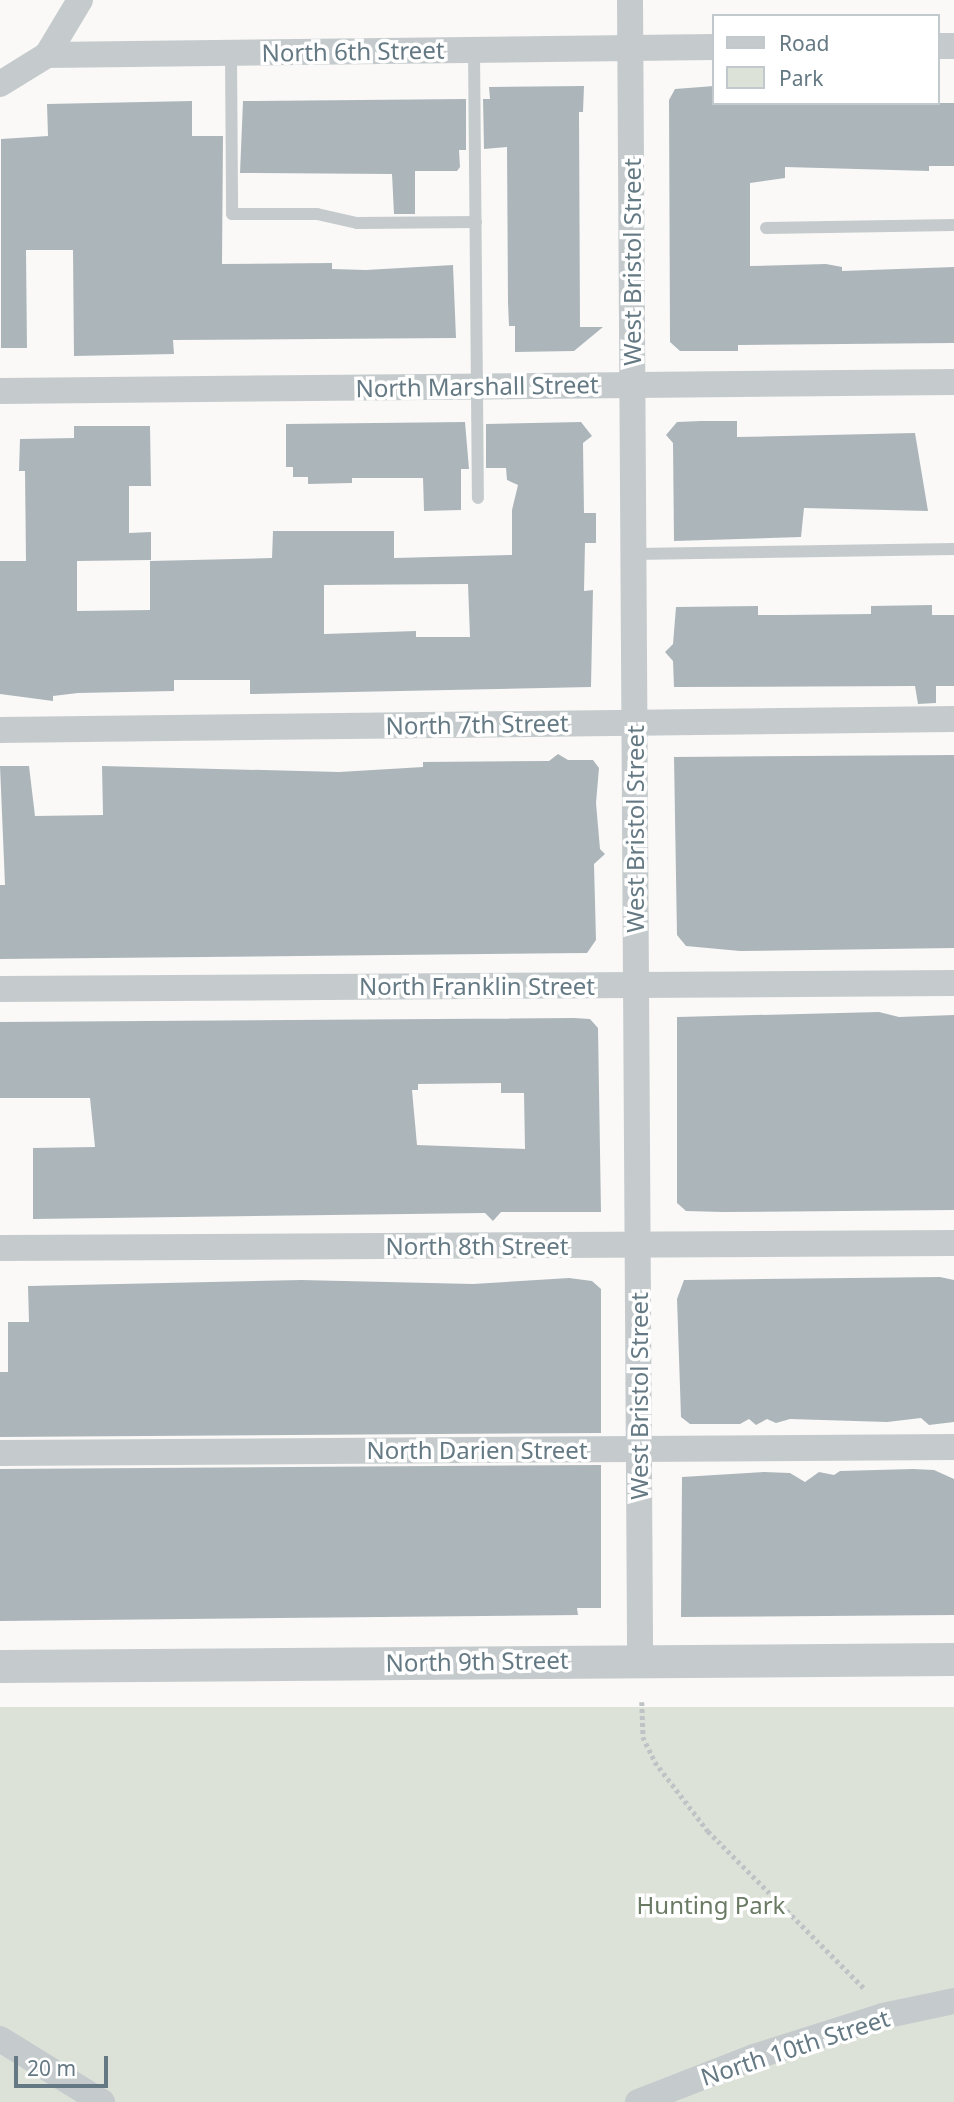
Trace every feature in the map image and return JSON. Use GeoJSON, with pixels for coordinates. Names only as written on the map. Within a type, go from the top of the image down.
{"type":"FeatureCollection","features":[{"type":"Feature","properties":{"kind":"street"},"geometry":{"type":"LineString","coordinates":[[0,84],[47,55],[80,0]]}},
{"type":"Feature","properties":{"kind":"street","name":"West Bristol Street"},"geometry":{"type":"LineString","coordinates":[[630,0],[640,1659]]}},
{"type":"Feature","properties":{"kind":"street","name":"North 6th Street"},"geometry":{"type":"LineString","coordinates":[[47,55],[712,47]]}},
{"type":"Feature","properties":{"kind":"street","name":"North Marshall Street"},"geometry":{"type":"LineString","coordinates":[[0,391],[954,382]]}},
{"type":"Feature","properties":{"kind":"street","name":"North 7th Street"},"geometry":{"type":"LineString","coordinates":[[0,730],[954,719]]}},
{"type":"Feature","properties":{"kind":"street","name":"North Franklin Street"},"geometry":{"type":"LineString","coordinates":[[0,989],[954,983]]}},
{"type":"Feature","properties":{"kind":"street","name":"North 8th Street"},"geometry":{"type":"LineString","coordinates":[[0,1248],[954,1243]]}},
{"type":"Feature","properties":{"kind":"street","name":"North Darien Street"},"geometry":{"type":"LineString","coordinates":[[0,1453],[954,1447]]}},
{"type":"Feature","properties":{"kind":"street","name":"North 9th Street"},"geometry":{"type":"LineString","coordinates":[[0,1666],[640,1659],[954,1659]]}},
{"type":"Feature","properties":{"kind":"street","name":"North 10th Street"},"geometry":{"type":"LineString","coordinates":[[638,2102],[883,2016],[954,2001]]}},
{"type":"Feature","properties":{"kind":"street"},"geometry":{"type":"LineString","coordinates":[[0,2039],[103,2102]]}},
{"type":"Feature","properties":{"kind":"lane"},"geometry":{"type":"LineString","coordinates":[[474,50],[478,498]]}},
{"type":"Feature","properties":{"kind":"lane"},"geometry":{"type":"LineString","coordinates":[[231,52],[232,214],[317,214],[357,223],[476,222]]}},
{"type":"Feature","properties":{"kind":"lane"},"geometry":{"type":"LineString","coordinates":[[766,228],[954,225]]}},
{"type":"Feature","properties":{"kind":"lane"},"geometry":{"type":"LineString","coordinates":[[634,554],[954,549]]}},
{"type":"Feature","properties":{"kind":"path"},"geometry":{"type":"LineString","coordinates":[[642,1702],[643,1737],[655,1762],[708,1831],[866,1990]]}},
{"type":"Feature","properties":{"kind":"green space","name":"Hunting Park"},"geometry":{"type":"Polygon","coordinates":[[[0,1707],[954,1707],[954,2102],[0,2102],[0,1707]]]}},
{"type":"Feature","properties":{"kind":"building"},"geometry":{"type":"Polygon","coordinates":[[[584,86],[583,112],[579,112],[580,327],[603,327],[574,351],[515,352],[515,326],[509,326],[508,303],[507,147],[484,149],[483,99],[490,99],[489,87],[584,86]]]}},
{"type":"Feature","properties":{"kind":"building"},"geometry":{"type":"Polygon","coordinates":[[[712,86],[712,105],[954,103],[954,166],[929,166],[929,171],[785,167],[785,178],[750,183],[750,266],[826,264],[842,267],[842,271],[954,267],[954,343],[738,345],[738,351],[680,351],[670,342],[669,100],[675,89],[712,86]]]}},
{"type":"Feature","properties":{"kind":"building"},"geometry":{"type":"Polygon","coordinates":[[[466,99],[466,150],[459,150],[460,167],[457,171],[415,171],[415,214],[394,214],[392,174],[240,173],[243,101],[466,99]]]}},
{"type":"Feature","properties":{"kind":"building"},"geometry":{"type":"Polygon","coordinates":[[[192,101],[192,136],[223,136],[222,264],[332,263],[332,269],[366,270],[453,265],[456,338],[173,340],[174,354],[74,356],[73,250],[26,250],[27,348],[1,348],[1,139],[48,136],[47,104],[192,101]]]}},
{"type":"Feature","properties":{"kind":"building"},"geometry":{"type":"Polygon","coordinates":[[[737,421],[737,437],[915,433],[928,511],[804,508],[801,537],[674,541],[673,443],[666,435],[677,422],[737,421]]]}},
{"type":"Feature","properties":{"kind":"building"},"geometry":{"type":"Polygon","coordinates":[[[465,422],[469,469],[461,469],[461,510],[424,511],[423,478],[352,478],[352,483],[308,484],[308,477],[293,477],[293,467],[286,467],[286,424],[465,422]]]}},
{"type":"Feature","properties":{"kind":"building"},"geometry":{"type":"Polygon","coordinates":[[[581,422],[592,436],[583,443],[584,513],[596,513],[596,543],[585,543],[584,591],[593,590],[591,687],[250,694],[250,680],[174,680],[174,691],[78,693],[53,696],[53,701],[0,694],[0,561],[26,561],[25,471],[19,471],[20,439],[74,438],[74,426],[150,426],[151,486],[129,486],[129,533],[151,532],[151,560],[77,561],[77,611],[150,610],[150,561],[272,558],[273,531],[394,531],[394,558],[512,555],[512,510],[518,485],[507,480],[506,468],[486,468],[486,424],[581,422]],[[468,584],[324,585],[324,634],[416,631],[416,637],[470,637],[468,584]]]}},
{"type":"Feature","properties":{"kind":"building"},"geometry":{"type":"Polygon","coordinates":[[[932,605],[932,615],[954,615],[954,686],[936,686],[936,703],[918,704],[915,686],[674,687],[673,661],[665,652],[673,644],[676,607],[758,606],[758,615],[783,615],[871,614],[871,606],[932,605]]]}},
{"type":"Feature","properties":{"kind":"building"},"geometry":{"type":"Polygon","coordinates":[[[558,754],[568,760],[593,760],[599,768],[596,803],[600,849],[605,854],[594,864],[596,940],[587,953],[0,959],[0,885],[5,885],[0,766],[29,766],[35,816],[103,815],[102,766],[339,772],[423,767],[423,762],[549,761],[558,754]]]}},
{"type":"Feature","properties":{"kind":"building"},"geometry":{"type":"Polygon","coordinates":[[[954,755],[954,948],[740,951],[686,946],[677,935],[674,757],[954,755]]]}},
{"type":"Feature","properties":{"kind":"building"},"geometry":{"type":"Polygon","coordinates":[[[879,1012],[899,1017],[954,1015],[954,1210],[723,1212],[686,1211],[677,1203],[677,1017],[879,1012]]]}},
{"type":"Feature","properties":{"kind":"building"},"geometry":{"type":"Polygon","coordinates":[[[590,1019],[598,1028],[601,1212],[501,1212],[493,1221],[485,1213],[33,1219],[33,1148],[95,1147],[90,1098],[0,1098],[0,1022],[590,1019]],[[501,1083],[418,1084],[418,1090],[412,1090],[417,1145],[525,1149],[524,1093],[501,1093],[501,1083]]]}},
{"type":"Feature","properties":{"kind":"building"},"geometry":{"type":"Polygon","coordinates":[[[940,1277],[954,1280],[954,1422],[929,1425],[921,1418],[887,1422],[790,1419],[776,1423],[767,1419],[756,1425],[749,1419],[740,1424],[690,1424],[681,1417],[677,1299],[684,1280],[940,1277]]]}},
{"type":"Feature","properties":{"kind":"building"},"geometry":{"type":"Polygon","coordinates":[[[569,1278],[592,1281],[601,1289],[601,1433],[0,1437],[0,1372],[8,1372],[8,1322],[29,1322],[28,1286],[301,1280],[473,1284],[569,1278]]]}},
{"type":"Feature","properties":{"kind":"building"},"geometry":{"type":"Polygon","coordinates":[[[601,1465],[601,1608],[577,1608],[578,1615],[0,1621],[0,1469],[601,1465]]]}},
{"type":"Feature","properties":{"kind":"building"},"geometry":{"type":"Polygon","coordinates":[[[934,1470],[954,1479],[954,1615],[681,1617],[682,1477],[790,1473],[805,1482],[819,1472],[834,1475],[840,1471],[934,1470]]]}}]}
